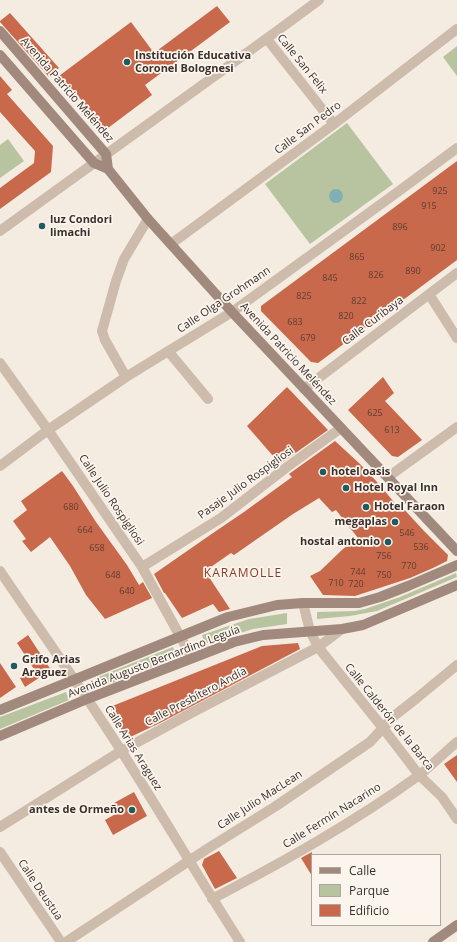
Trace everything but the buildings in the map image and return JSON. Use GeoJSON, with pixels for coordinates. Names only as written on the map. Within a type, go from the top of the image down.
{"type":"FeatureCollection","features":[{"type":"Feature","properties":{"kind":"main road","name":"Avenida Patricio Meléndez"},"geometry":{"type":"LineString","coordinates":[[1,35],[106,154],[108,169]]}},
{"type":"Feature","properties":{"kind":"main road","name":"Avenida Patricio Meléndez"},"geometry":{"type":"LineString","coordinates":[[0,55],[94,163],[108,169],[148,219],[232,312],[457,551]]}},
{"type":"Feature","properties":{"kind":"main road","name":"Avenida Augusto Bernardino Leguía"},"geometry":{"type":"LineString","coordinates":[[0,710],[228,617],[276,605],[303,603],[359,603],[394,592],[457,565]]}},
{"type":"Feature","properties":{"kind":"main road","name":"Avenida Augusto Bernardino Leguía"},"geometry":{"type":"LineString","coordinates":[[0,736],[87,699],[234,642],[263,635],[342,629],[363,625],[457,585]]}},
{"type":"Feature","properties":{"kind":"main road"},"geometry":{"type":"LineString","coordinates":[[433,942],[457,925]]}},
{"type":"Feature","properties":{"kind":"street"},"geometry":{"type":"LineString","coordinates":[[0,231],[319,0]]}},
{"type":"Feature","properties":{"kind":"street","name":"Calle San Pedro"},"geometry":{"type":"LineString","coordinates":[[171,244],[334,124],[457,29]]}},
{"type":"Feature","properties":{"kind":"street","name":"Calle San Felix"},"geometry":{"type":"LineString","coordinates":[[267,39],[334,124]]}},
{"type":"Feature","properties":{"kind":"street","name":"Calle Olga Grohmann"},"geometry":{"type":"LineString","coordinates":[[0,466],[48,430],[126,377],[232,312],[457,148]]}},
{"type":"Feature","properties":{"kind":"street"},"geometry":{"type":"LineString","coordinates":[[126,377],[105,340],[102,331],[116,281],[124,259],[148,219]]}},
{"type":"Feature","properties":{"kind":"street","name":"Calle Curibaya"},"geometry":{"type":"LineString","coordinates":[[304,389],[457,273]]}},
{"type":"Feature","properties":{"kind":"street"},"geometry":{"type":"LineString","coordinates":[[429,294],[457,338]]}},
{"type":"Feature","properties":{"kind":"street"},"geometry":{"type":"LineString","coordinates":[[168,351],[208,399]]}},
{"type":"Feature","properties":{"kind":"street","name":"Calle Julio Rospigliosi"},"geometry":{"type":"LineString","coordinates":[[0,363],[142,567],[192,658]]}},
{"type":"Feature","properties":{"kind":"street"},"geometry":{"type":"LineString","coordinates":[[388,477],[457,427]]}},
{"type":"Feature","properties":{"kind":"street","name":"Pasaje Julio Rospigliosi"},"geometry":{"type":"LineString","coordinates":[[142,567],[221,518],[341,428]]}},
{"type":"Feature","properties":{"kind":"street","name":"Calle Arias Araguez"},"geometry":{"type":"LineString","coordinates":[[0,571],[121,750],[240,942]]}},
{"type":"Feature","properties":{"kind":"street","name":"Calle Calderón de la Barca"},"geometry":{"type":"LineString","coordinates":[[303,603],[310,631],[318,647],[419,775],[442,798],[457,819]]}},
{"type":"Feature","properties":{"kind":"street","name":"Calle Presbítero Andía"},"geometry":{"type":"LineString","coordinates":[[0,827],[121,750],[318,647],[342,629]]}},
{"type":"Feature","properties":{"kind":"street","name":"Calle Julio MacLean"},"geometry":{"type":"LineString","coordinates":[[66,942],[276,806],[370,742],[394,716],[457,665]]}},
{"type":"Feature","properties":{"kind":"street","name":"Calle Fermín Nacarino"},"geometry":{"type":"LineString","coordinates":[[212,899],[316,842],[376,804],[419,775],[457,742]]}},
{"type":"Feature","properties":{"kind":"street","name":"Calle Deustua"},"geometry":{"type":"LineString","coordinates":[[0,852],[61,942]]}},
{"type":"Feature","properties":{"kind":"green space"},"geometry":{"type":"Polygon","coordinates":[[[457,46],[457,76],[443,57],[457,46]]]}},
{"type":"Feature","properties":{"kind":"green space"},"geometry":{"type":"Polygon","coordinates":[[[347,123],[393,184],[310,244],[265,184],[347,123]]]}},
{"type":"Feature","properties":{"kind":"green space"},"geometry":{"type":"Polygon","coordinates":[[[8,139],[24,161],[0,178],[0,145],[8,139]]]}},
{"type":"Feature","properties":{"kind":"green space"},"geometry":{"type":"Polygon","coordinates":[[[456,573],[457,577],[377,611],[350,616],[317,619],[317,612],[355,611],[365,609],[400,597],[456,573]]]}},
{"type":"Feature","properties":{"kind":"green space"},"geometry":{"type":"Polygon","coordinates":[[[287,613],[287,624],[253,629],[205,644],[202,635],[249,619],[287,613]]]}},
{"type":"Feature","properties":{"kind":"green space"},"geometry":{"type":"Polygon","coordinates":[[[173,647],[177,657],[103,687],[98,677],[173,647]]]}},
{"type":"Feature","properties":{"kind":"green space"},"geometry":{"type":"Polygon","coordinates":[[[66,692],[69,700],[0,729],[0,717],[66,692]]]}},
{"type":"Feature","properties":{"kind":"water"},"geometry":{"type":"Polygon","coordinates":[[[336,189],[341,191],[343,196],[341,201],[336,203],[331,201],[329,196],[331,191],[336,189]]]}},
{"type":"Feature","properties":{"kind":"place","name":"Institución Educativa Coronel Bolognesi"},"geometry":{"type":"Point","coordinates":[127,62]}},
{"type":"Feature","properties":{"kind":"place","name":"luz Condori limachi"},"geometry":{"type":"Point","coordinates":[42,226]}},
{"type":"Feature","properties":{"kind":"place","name":"hotel oasis"},"geometry":{"type":"Point","coordinates":[323,472]}},
{"type":"Feature","properties":{"kind":"place","name":"Hotel Royal Inn"},"geometry":{"type":"Point","coordinates":[346,488]}},
{"type":"Feature","properties":{"kind":"place","name":"Hotel Faraon"},"geometry":{"type":"Point","coordinates":[366,507]}},
{"type":"Feature","properties":{"kind":"place","name":"megaplas"},"geometry":{"type":"Point","coordinates":[395,522]}},
{"type":"Feature","properties":{"kind":"place","name":"hostal antonio"},"geometry":{"type":"Point","coordinates":[388,542]}},
{"type":"Feature","properties":{"kind":"place","name":"Grifo Arias Araguez"},"geometry":{"type":"Point","coordinates":[14,666]}},
{"type":"Feature","properties":{"kind":"place","name":"antes de Ormeño"},"geometry":{"type":"Point","coordinates":[132,810]}},
{"type":"Feature","properties":{"kind":"district","name":"KARAMOLLE"},"geometry":{"type":"Point","coordinates":[243,574]}}]}
